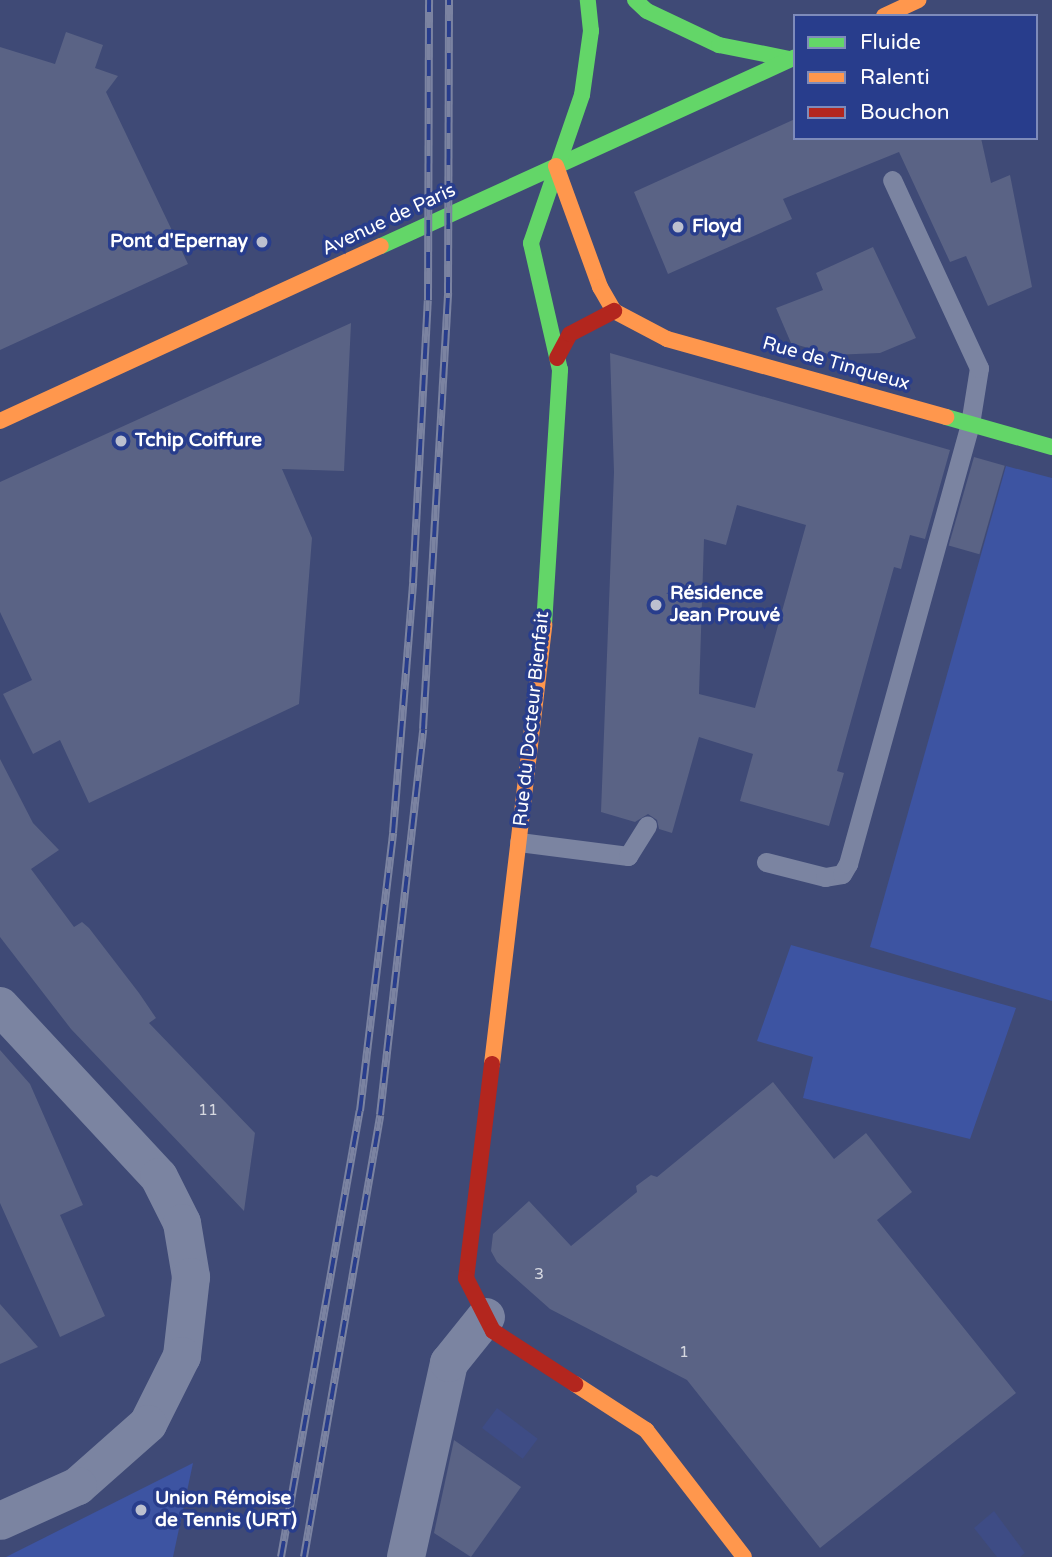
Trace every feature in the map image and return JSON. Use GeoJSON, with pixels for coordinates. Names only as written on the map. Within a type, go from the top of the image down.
{"type":"FeatureCollection","features":[{"type":"Feature","properties":{"kind":"street","name":"Rue du Docteur Bienfait"},"geometry":{"type":"LineString","coordinates":[[486,1317],[466,1278],[542,645],[557,358],[531,243],[582,96],[591,31],[588,0]]}},
{"type":"Feature","properties":{"kind":"street"},"geometry":{"type":"LineString","coordinates":[[635,0],[647,11],[719,45],[792,58]]}},
{"type":"Feature","properties":{"kind":"street"},"geometry":{"type":"LineString","coordinates":[[888,14],[918,0]]}},
{"type":"Feature","properties":{"kind":"street","name":"Avenue de Paris"},"geometry":{"type":"LineString","coordinates":[[0,421],[792,58]]}},
{"type":"Feature","properties":{"kind":"street"},"geometry":{"type":"LineString","coordinates":[[556,166],[600,287],[614,311],[570,334],[557,358]]}},
{"type":"Feature","properties":{"kind":"street","name":"Rue de Tinqueux"},"geometry":{"type":"LineString","coordinates":[[614,311],[667,339],[1052,447]]}},
{"type":"Feature","properties":{"kind":"street"},"geometry":{"type":"LineString","coordinates":[[0,1006],[159,1177],[182,1223],[191,1277],[182,1356],[148,1424],[79,1486],[0,1520]]}},
{"type":"Feature","properties":{"kind":"street"},"geometry":{"type":"LineString","coordinates":[[406,1557],[449,1363],[486,1317],[493,1331],[646,1430],[744,1557]]}},
{"type":"Feature","properties":{"kind":"lane"},"geometry":{"type":"LineString","coordinates":[[766,862],[825,877],[842,874],[848,864],[970,424],[979,368],[892,180]]}},
{"type":"Feature","properties":{"kind":"lane"},"geometry":{"type":"LineString","coordinates":[[519,842],[628,856],[647,826]]}},
{"type":"Feature","properties":{"kind":"shaded area"},"geometry":{"type":"Polygon","coordinates":[[[1006,466],[1052,478],[1052,1001],[870,947],[1006,466]]]}},
{"type":"Feature","properties":{"kind":"shaded area"},"geometry":{"type":"Polygon","coordinates":[[[791,945],[1016,1008],[970,1139],[803,1098],[813,1057],[757,1041],[791,945]]]}},
{"type":"Feature","properties":{"kind":"shaded area"},"geometry":{"type":"Polygon","coordinates":[[[497,1408],[538,1439],[523,1459],[482,1428],[497,1408]]]}},
{"type":"Feature","properties":{"kind":"shaded area","name":"Union Rémoise de Tennis (URT)"},"geometry":{"type":"Polygon","coordinates":[[[193,1463],[173,1557],[6,1557],[193,1463]]]}},
{"type":"Feature","properties":{"kind":"shaded area"},"geometry":{"type":"Polygon","coordinates":[[[994,1511],[1025,1553],[1020,1557],[997,1557],[974,1528],[994,1511]]]}},
{"type":"Feature","properties":{"kind":"building"},"geometry":{"type":"Polygon","coordinates":[[[66,32],[103,45],[95,68],[118,76],[106,92],[188,264],[0,350],[0,47],[55,64],[66,32]]]}},
{"type":"Feature","properties":{"kind":"building"},"geometry":{"type":"Polygon","coordinates":[[[793,120],[793,140],[981,140],[991,183],[1010,175],[1032,287],[988,306],[966,256],[950,262],[899,152],[783,199],[792,219],[668,274],[634,192],[793,120]]]}},
{"type":"Feature","properties":{"kind":"building"},"geometry":{"type":"Polygon","coordinates":[[[873,247],[916,338],[880,353],[832,355],[791,343],[776,308],[823,290],[816,273],[873,247]]]}},
{"type":"Feature","properties":{"kind":"building"},"geometry":{"type":"Polygon","coordinates":[[[351,323],[344,471],[282,469],[312,538],[299,704],[89,803],[60,740],[33,754],[3,694],[32,680],[0,612],[0,482],[351,323]]]}},
{"type":"Feature","properties":{"kind":"building"},"geometry":{"type":"Polygon","coordinates":[[[610,353],[950,450],[925,539],[910,535],[901,569],[894,567],[837,771],[844,773],[829,826],[740,801],[753,754],[699,737],[672,833],[659,829],[657,820],[648,814],[635,822],[601,812],[614,472],[610,353]],[[737,505],[726,545],[704,539],[699,694],[755,708],[806,525],[737,505]]]}},
{"type":"Feature","properties":{"kind":"building"},"geometry":{"type":"Polygon","coordinates":[[[974,457],[1005,466],[979,554],[949,545],[974,457]]]}},
{"type":"Feature","properties":{"kind":"building"},"geometry":{"type":"Polygon","coordinates":[[[0,759],[33,823],[59,850],[31,869],[74,927],[82,922],[89,928],[139,993],[156,1018],[149,1023],[255,1133],[244,1211],[71,1029],[0,937],[0,759]]]}},
{"type":"Feature","properties":{"kind":"building"},"geometry":{"type":"Polygon","coordinates":[[[0,1050],[30,1084],[83,1205],[60,1215],[105,1316],[60,1337],[0,1203],[0,1050]]]}},
{"type":"Feature","properties":{"kind":"building"},"geometry":{"type":"Polygon","coordinates":[[[773,1082],[834,1159],[866,1133],[912,1192],[877,1220],[1016,1393],[820,1548],[687,1380],[550,1309],[497,1262],[491,1251],[493,1234],[529,1201],[571,1246],[637,1192],[636,1186],[651,1175],[657,1177],[773,1082]]]}},
{"type":"Feature","properties":{"kind":"building"},"geometry":{"type":"Polygon","coordinates":[[[0,1304],[38,1347],[0,1364],[0,1304]]]}},
{"type":"Feature","properties":{"kind":"building"},"geometry":{"type":"Polygon","coordinates":[[[454,1440],[521,1487],[471,1557],[434,1533],[454,1440]]]}},
{"type":"Feature","properties":{"kind":"railway"},"geometry":{"type":"LineString","coordinates":[[281,1557],[360,1111],[393,833],[413,583],[428,300],[429,0]]}},
{"type":"Feature","properties":{"kind":"railway"},"geometry":{"type":"LineString","coordinates":[[304,1557],[380,1115],[423,729],[448,293],[449,0]]}},
{"type":"Feature","properties":{"kind":"traffic: fast"},"geometry":{"type":"LineString","coordinates":[[544,625],[560,370],[531,243],[582,95],[591,31],[588,0]]}},
{"type":"Feature","properties":{"kind":"traffic: fast"},"geometry":{"type":"LineString","coordinates":[[635,0],[647,11],[719,45],[790,59]]}},
{"type":"Feature","properties":{"kind":"traffic: fast"},"geometry":{"type":"LineString","coordinates":[[381,246],[793,58]]}},
{"type":"Feature","properties":{"kind":"traffic: fast"},"geometry":{"type":"LineString","coordinates":[[946,417],[1052,447]]}},
{"type":"Feature","properties":{"kind":"traffic: slow"},"geometry":{"type":"LineString","coordinates":[[888,14],[918,0]]}},
{"type":"Feature","properties":{"kind":"traffic: slow"},"geometry":{"type":"LineString","coordinates":[[556,166],[600,287],[614,311],[667,339],[946,417]]}},
{"type":"Feature","properties":{"kind":"traffic: slow"},"geometry":{"type":"LineString","coordinates":[[0,421],[381,246]]}},
{"type":"Feature","properties":{"kind":"traffic: slow"},"geometry":{"type":"LineString","coordinates":[[492,1064],[544,625]]}},
{"type":"Feature","properties":{"kind":"traffic: slow"},"geometry":{"type":"LineString","coordinates":[[575,1384],[646,1430],[744,1557]]}},
{"type":"Feature","properties":{"kind":"traffic: jam"},"geometry":{"type":"LineString","coordinates":[[557,358],[570,334],[614,311]]}},
{"type":"Feature","properties":{"kind":"traffic: jam"},"geometry":{"type":"LineString","coordinates":[[492,1064],[466,1278],[493,1331],[575,1384]]}},
{"type":"Feature","properties":{"kind":"place","name":"Floyd"},"geometry":{"type":"Point","coordinates":[678,227]}},
{"type":"Feature","properties":{"kind":"place","name":"Pont d'Epernay"},"geometry":{"type":"Point","coordinates":[262,242]}},
{"type":"Feature","properties":{"kind":"place","name":"Tchip Coiffure"},"geometry":{"type":"Point","coordinates":[121,441]}},
{"type":"Feature","properties":{"kind":"place","name":"Résidence Jean Prouvé"},"geometry":{"type":"Point","coordinates":[656,605]}},
{"type":"Feature","properties":{"kind":"place","name":"Union Rémoise de Tennis (URT)"},"geometry":{"type":"Point","coordinates":[141,1510]}}]}
